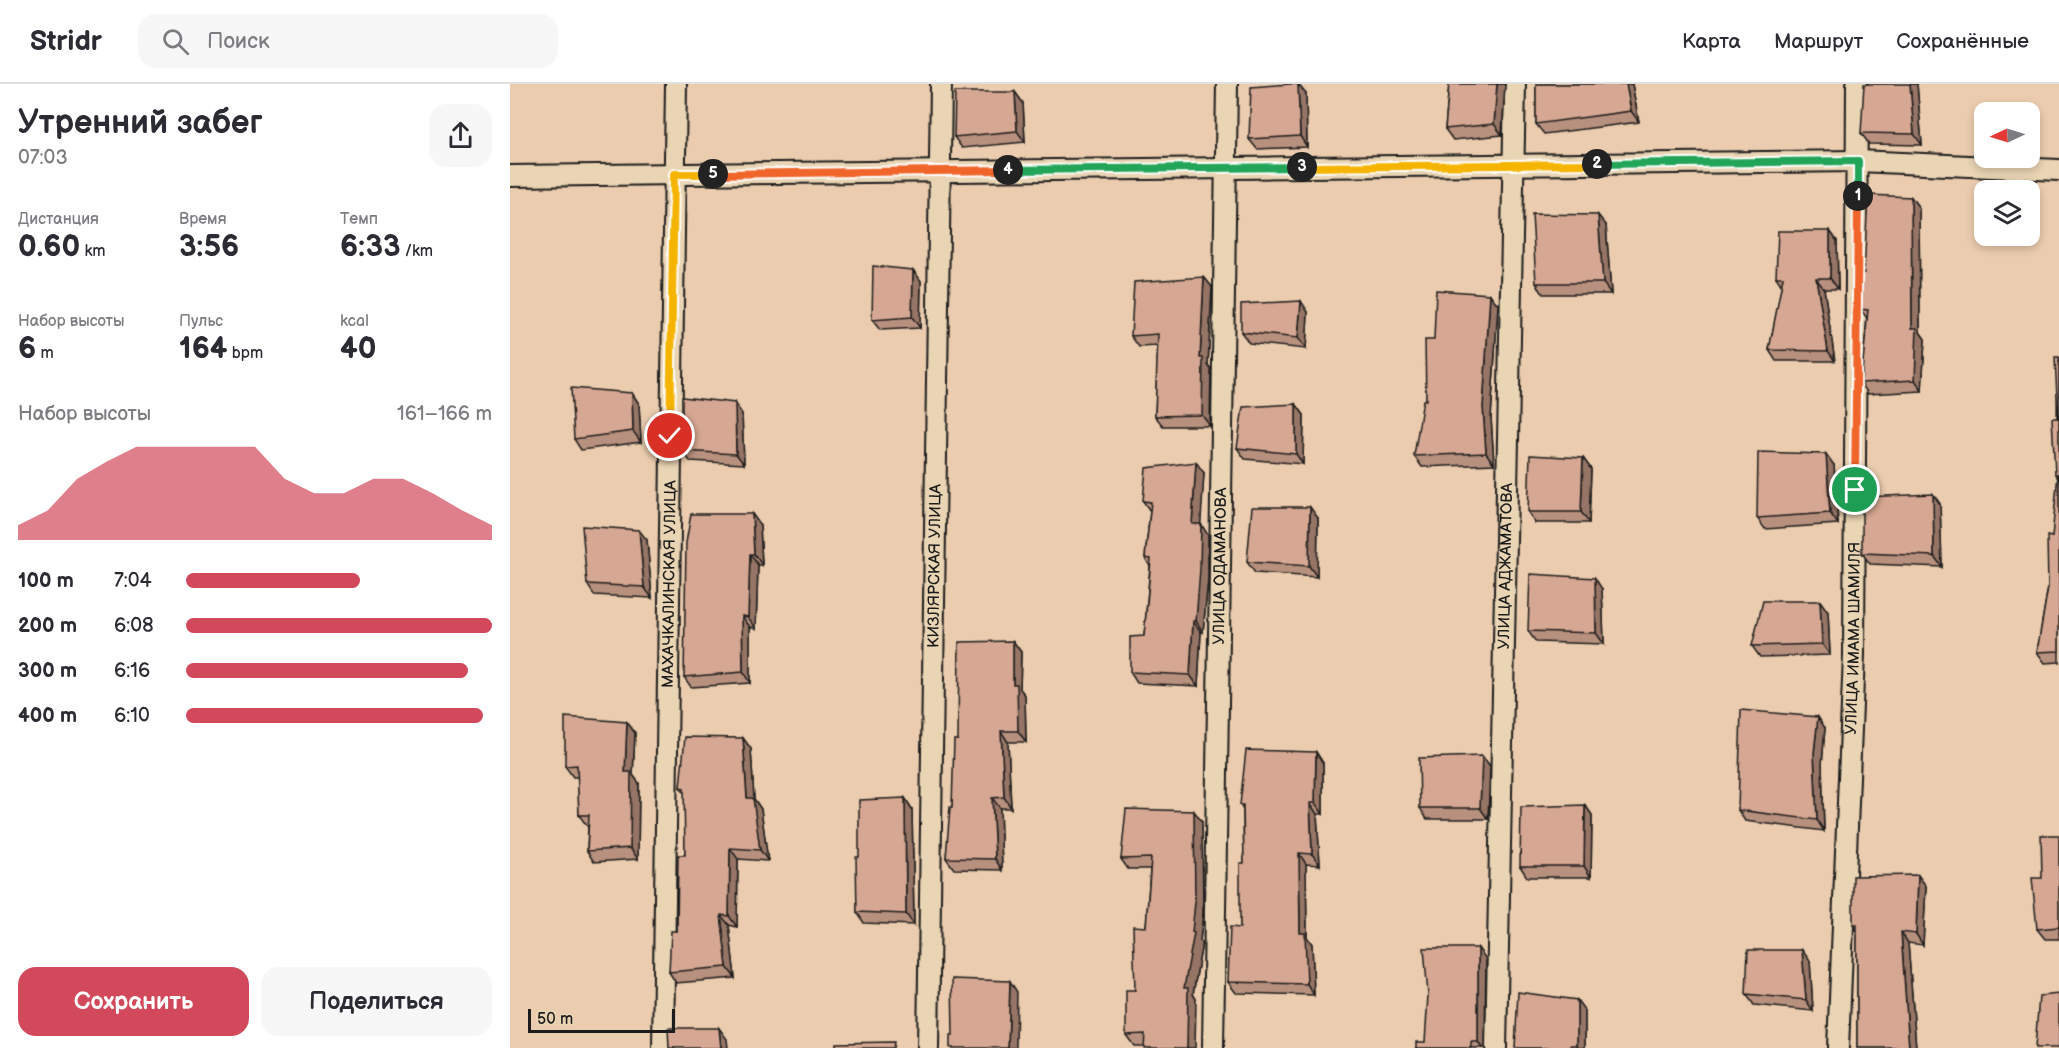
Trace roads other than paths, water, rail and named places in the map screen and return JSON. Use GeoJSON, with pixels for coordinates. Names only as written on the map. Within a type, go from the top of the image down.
{"type":"FeatureCollection","features":[{"type":"Feature","properties":{"kind":"street","name":"МАХАЧКАЛИНСКАЯ УЛИЦА"},"geometry":{"type":"LineString","coordinates":[[663,1048],[676,84]]}},
{"type":"Feature","properties":{"kind":"street","name":"КИЗЛЯРСКАЯ УЛИЦА"},"geometry":{"type":"LineString","coordinates":[[928,1048],[941,84]]}},
{"type":"Feature","properties":{"kind":"street","name":"УЛИЦА ОДАМАНОВА"},"geometry":{"type":"LineString","coordinates":[[1213,1048],[1227,84]]}},
{"type":"Feature","properties":{"kind":"street","name":"УЛИЦА АДЖАМАТОВА"},"geometry":{"type":"LineString","coordinates":[[1496,1048],[1515,84]]}},
{"type":"Feature","properties":{"kind":"street","name":"УЛИЦА ИМАМА ШАМИЛЯ"},"geometry":{"type":"LineString","coordinates":[[1838,1048],[1854,655],[1857,84]]}},
{"type":"Feature","properties":{"kind":"street"},"geometry":{"type":"LineString","coordinates":[[510,176],[1858,161],[2059,171]]}}]}
